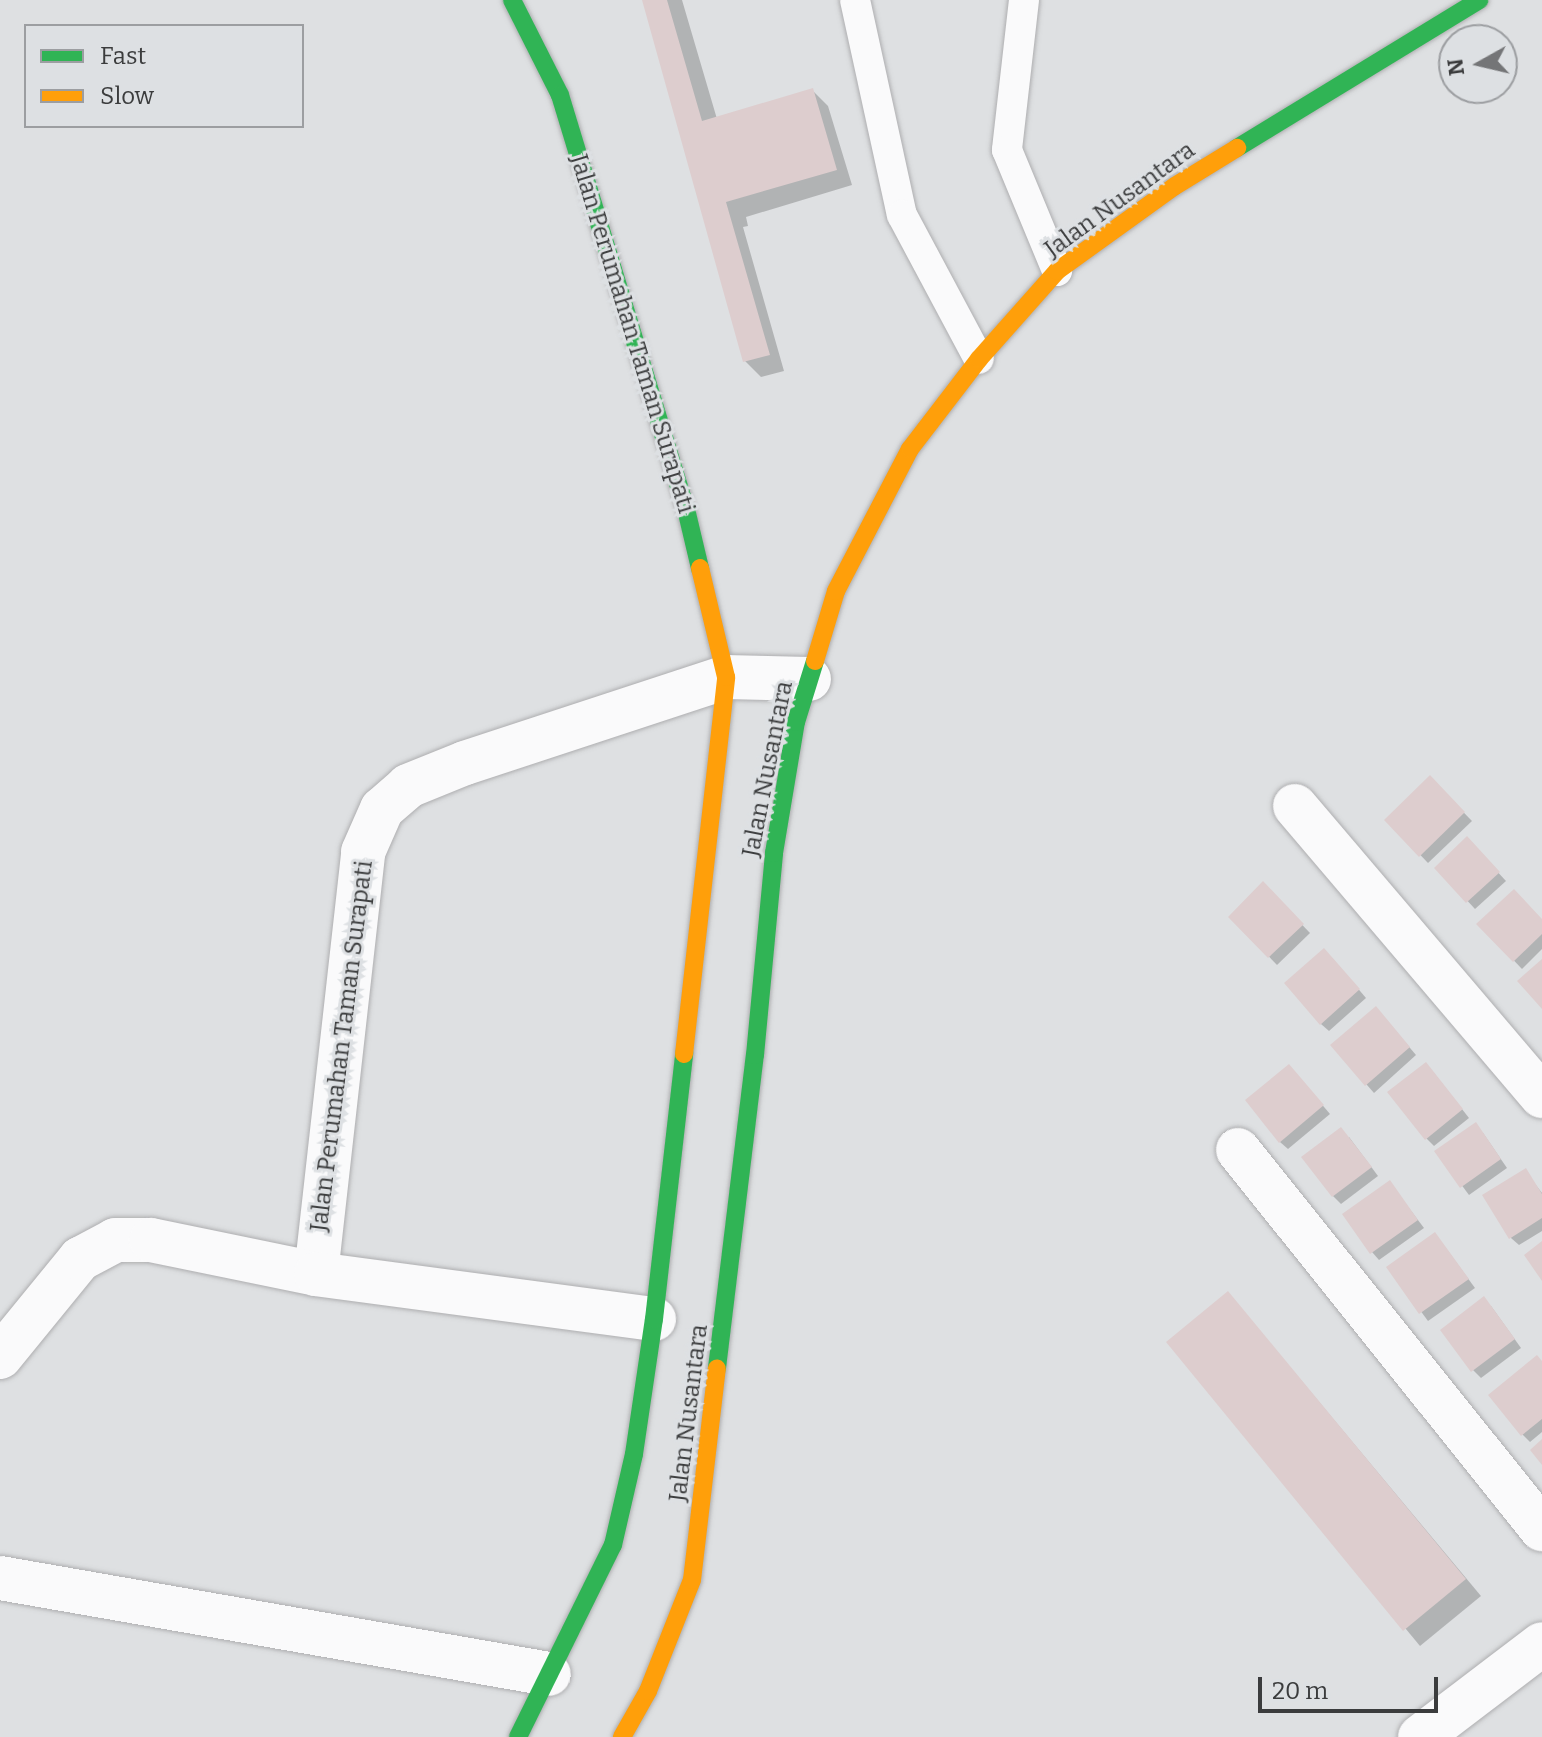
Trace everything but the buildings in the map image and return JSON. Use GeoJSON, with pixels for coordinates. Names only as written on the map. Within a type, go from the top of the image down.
{"type":"FeatureCollection","features":[{"type":"Feature","properties":{"kind":"street","name":"Jalan Perumahan Taman Surapati"},"geometry":{"type":"LineString","coordinates":[[512,0],[560,95],[686,509],[726,677],[654,1319],[634,1454],[613,1545],[518,1737]]}},
{"type":"Feature","properties":{"kind":"street","name":"Jalan Nusantara"},"geometry":{"type":"LineString","coordinates":[[622,1737],[648,1691],[692,1580],[755,1055],[774,853],[796,722],[836,591],[910,449],[979,359],[1057,271],[1175,186],[1479,0]]}},
{"type":"Feature","properties":{"kind":"street","name":"Jalan Perumahan Taman Surapati"},"geometry":{"type":"LineString","coordinates":[[316,1274],[363,852],[382,809],[408,786],[465,763],[726,677],[809,679]]}},
{"type":"Feature","properties":{"kind":"street"},"geometry":{"type":"LineString","coordinates":[[1295,806],[1542,1096]]}},
{"type":"Feature","properties":{"kind":"street"},"geometry":{"type":"LineString","coordinates":[[1238,1150],[1542,1529]]}},
{"type":"Feature","properties":{"kind":"street"},"geometry":{"type":"LineString","coordinates":[[0,1357],[80,1259],[115,1240],[151,1240],[316,1274],[654,1319]]}},
{"type":"Feature","properties":{"kind":"street"},"geometry":{"type":"LineString","coordinates":[[0,1578],[549,1674]]}},
{"type":"Feature","properties":{"kind":"street"},"geometry":{"type":"LineString","coordinates":[[1420,1737],[1542,1644]]}},
{"type":"Feature","properties":{"kind":"lane"},"geometry":{"type":"LineString","coordinates":[[855,0],[902,215],[979,359]]}},
{"type":"Feature","properties":{"kind":"lane"},"geometry":{"type":"LineString","coordinates":[[1024,0],[1007,150],[1057,271]]}},
{"type":"Feature","properties":{"kind":"traffic: fast"},"geometry":{"type":"LineString","coordinates":[[512,0],[560,95],[686,509],[700,568]]}},
{"type":"Feature","properties":{"kind":"traffic: fast"},"geometry":{"type":"LineString","coordinates":[[1237,148],[1479,0]]}},
{"type":"Feature","properties":{"kind":"traffic: fast"},"geometry":{"type":"LineString","coordinates":[[717,1368],[755,1055],[774,853],[796,722],[815,661]]}},
{"type":"Feature","properties":{"kind":"traffic: fast"},"geometry":{"type":"LineString","coordinates":[[518,1737],[613,1545],[634,1454],[654,1319],[684,1054]]}},
{"type":"Feature","properties":{"kind":"traffic: slow"},"geometry":{"type":"LineString","coordinates":[[815,661],[836,591],[910,449],[979,359],[1057,271],[1175,186],[1237,148]]}},
{"type":"Feature","properties":{"kind":"traffic: slow"},"geometry":{"type":"LineString","coordinates":[[684,1054],[726,677],[700,568]]}},
{"type":"Feature","properties":{"kind":"traffic: slow"},"geometry":{"type":"LineString","coordinates":[[622,1737],[648,1691],[692,1580],[717,1368]]}}]}
